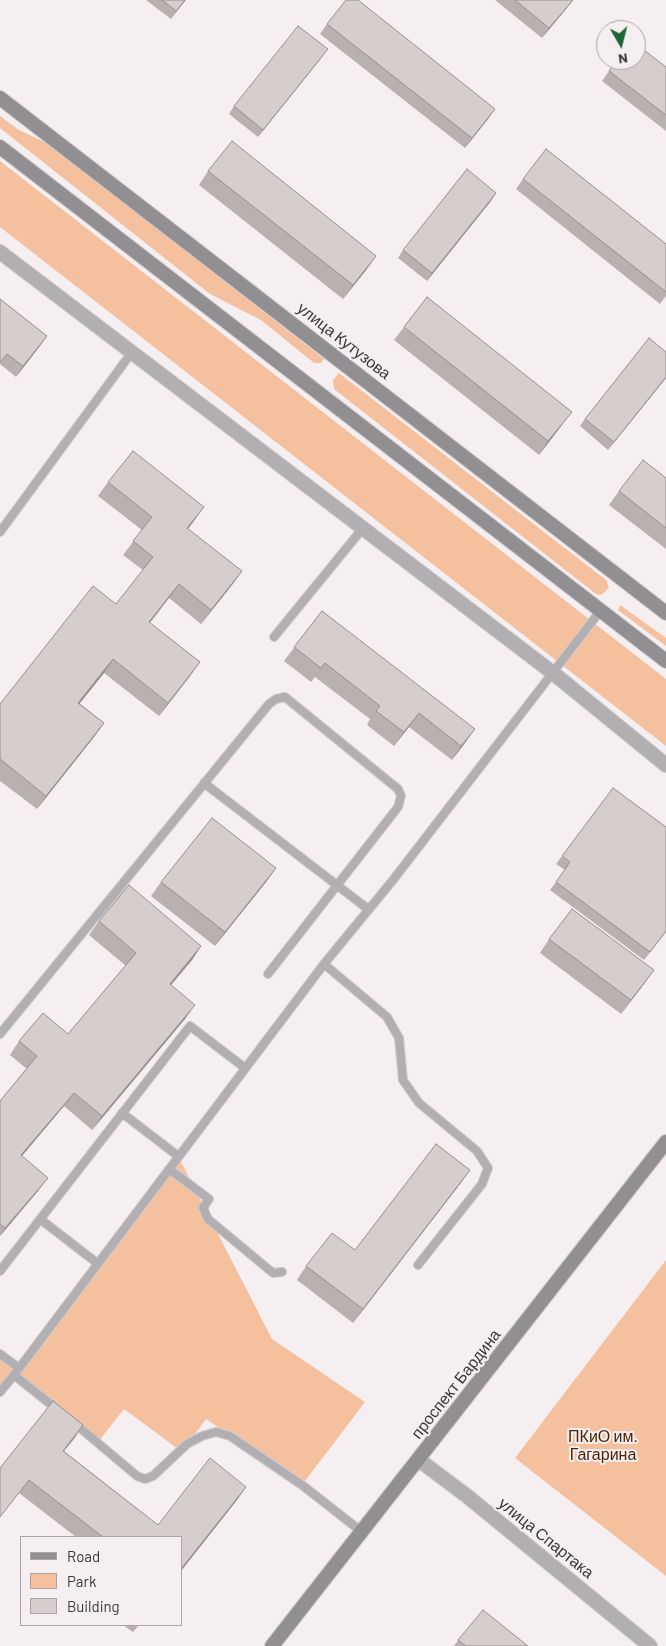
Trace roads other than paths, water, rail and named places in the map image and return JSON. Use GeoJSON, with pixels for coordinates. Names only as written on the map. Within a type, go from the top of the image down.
{"type":"FeatureCollection","features":[{"type":"Feature","properties":{"kind":"main road","name":"улица Кутузова"},"geometry":{"type":"LineString","coordinates":[[0,98],[666,613]]}},
{"type":"Feature","properties":{"kind":"main road"},"geometry":{"type":"LineString","coordinates":[[0,147],[666,661]]}},
{"type":"Feature","properties":{"kind":"main road","name":"проспект Бардина"},"geometry":{"type":"LineString","coordinates":[[272,1646],[666,1142]]}},
{"type":"Feature","properties":{"kind":"street"},"geometry":{"type":"LineString","coordinates":[[0,252],[553,672],[666,765]]}},
{"type":"Feature","properties":{"kind":"street","name":"улица Спартака"},"geometry":{"type":"LineString","coordinates":[[419,1460],[467,1496],[650,1646]]}},
{"type":"Feature","properties":{"kind":"lane"},"geometry":{"type":"LineString","coordinates":[[0,532],[132,352]]}},
{"type":"Feature","properties":{"kind":"lane"},"geometry":{"type":"LineString","coordinates":[[274,637],[363,528]]}},
{"type":"Feature","properties":{"kind":"lane"},"geometry":{"type":"LineString","coordinates":[[0,1392],[324,964],[601,610]]}},
{"type":"Feature","properties":{"kind":"lane"},"geometry":{"type":"LineString","coordinates":[[0,1034],[269,704],[276,699],[285,697],[398,789],[401,796],[398,807],[268,974]]}},
{"type":"Feature","properties":{"kind":"lane"},"geometry":{"type":"LineString","coordinates":[[204,783],[368,909]]}},
{"type":"Feature","properties":{"kind":"lane"},"geometry":{"type":"LineString","coordinates":[[324,964],[387,1017],[399,1038],[403,1080],[419,1103],[477,1151],[488,1168],[482,1184],[418,1265]]}},
{"type":"Feature","properties":{"kind":"lane"},"geometry":{"type":"LineString","coordinates":[[0,1271],[190,1026],[245,1068]]}},
{"type":"Feature","properties":{"kind":"lane"},"geometry":{"type":"LineString","coordinates":[[122,1113],[178,1156]]}},
{"type":"Feature","properties":{"kind":"lane"},"geometry":{"type":"LineString","coordinates":[[169,1169],[209,1199],[203,1208],[208,1219],[273,1273],[282,1272]]}},
{"type":"Feature","properties":{"kind":"lane"},"geometry":{"type":"LineString","coordinates":[[40,1219],[97,1264]]}},
{"type":"Feature","properties":{"kind":"lane"},"geometry":{"type":"LineString","coordinates":[[0,1354],[16,1371],[138,1476],[145,1479],[153,1476],[187,1444],[202,1436],[216,1432],[230,1436],[294,1479],[362,1532]]}},
{"type":"Feature","properties":{"kind":"park label","name":"ПКиО им. Гагарина"},"geometry":{"type":"Point","coordinates":[603,1446]}}]}
